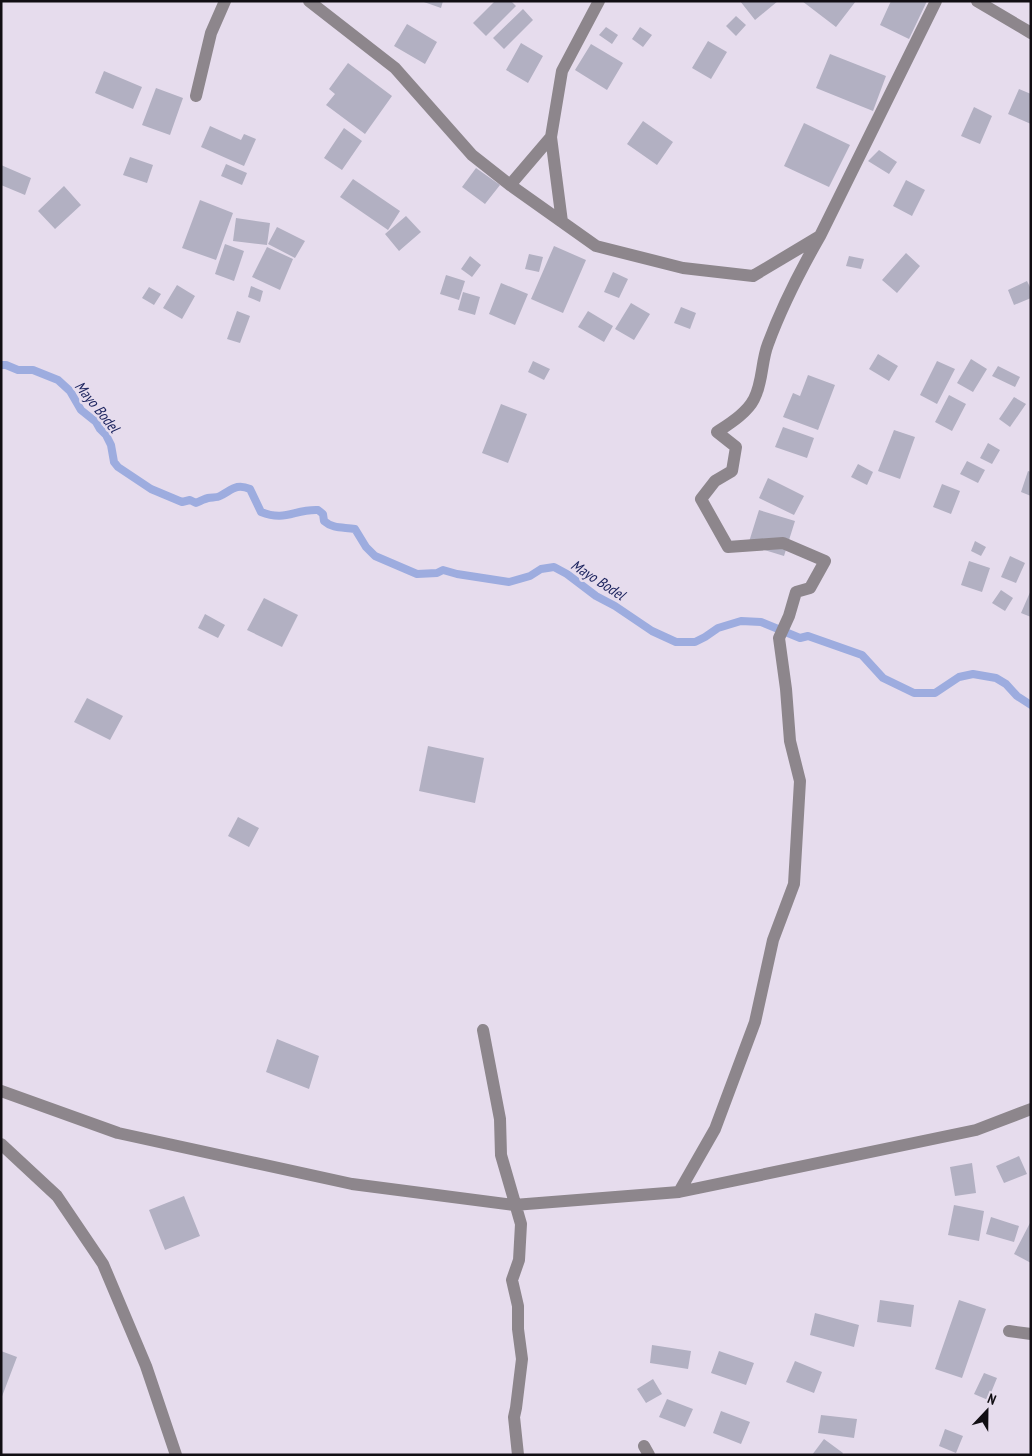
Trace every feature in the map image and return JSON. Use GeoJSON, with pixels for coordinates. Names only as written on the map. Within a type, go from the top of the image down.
{"type":"FeatureCollection","features":[{"type":"Feature","properties":{"kind":"street"},"geometry":{"type":"LineString","coordinates":[[196,96],[211,33],[225,1]]}},
{"type":"Feature","properties":{"kind":"street"},"geometry":{"type":"LineString","coordinates":[[309,1],[395,68],[472,155],[510,185],[596,246],[683,268],[753,276],[820,236]]}},
{"type":"Feature","properties":{"kind":"street"},"geometry":{"type":"LineString","coordinates":[[562,222],[551,137],[562,71],[599,1]]}},
{"type":"Feature","properties":{"kind":"street"},"geometry":{"type":"LineString","coordinates":[[679,1192],[715,1129],[755,1022],[774,940],[794,884],[800,781],[790,741],[786,688],[779,638],[789,616],[796,592],[810,588],[825,560],[783,543],[728,547],[701,499],[715,481],[732,471],[736,447],[717,432],[733,422],[753,401],[760,384],[767,346],[792,286],[820,236],[936,1]]}},
{"type":"Feature","properties":{"kind":"street"},"geometry":{"type":"LineString","coordinates":[[978,1],[1031,33]]}},
{"type":"Feature","properties":{"kind":"street"},"geometry":{"type":"LineString","coordinates":[[510,185],[551,137]]}},
{"type":"Feature","properties":{"kind":"street"},"geometry":{"type":"LineString","coordinates":[[483,1030],[500,1119],[501,1155],[521,1224],[519,1260],[512,1280],[518,1306],[518,1330],[522,1359],[514,1417],[518,1455]]}},
{"type":"Feature","properties":{"kind":"street"},"geometry":{"type":"LineString","coordinates":[[1,1091],[118,1132],[352,1184],[514,1205],[679,1192],[976,1130],[1031,1108]]}},
{"type":"Feature","properties":{"kind":"street"},"geometry":{"type":"LineString","coordinates":[[1,1144],[57,1196],[103,1264],[146,1366],[176,1455]]}},
{"type":"Feature","properties":{"kind":"street"},"geometry":{"type":"LineString","coordinates":[[1008,1332],[1031,1334]]}},
{"type":"Feature","properties":{"kind":"building"},"geometry":{"type":"Polygon","coordinates":[[[421,1],[443,1],[441,8],[421,1]]]}},
{"type":"Feature","properties":{"kind":"building"},"geometry":{"type":"Polygon","coordinates":[[[495,1],[511,1],[516,6],[486,36],[473,23],[495,1]]]}},
{"type":"Feature","properties":{"kind":"building"},"geometry":{"type":"Polygon","coordinates":[[[740,1],[778,1],[755,20],[740,1]]]}},
{"type":"Feature","properties":{"kind":"building"},"geometry":{"type":"Polygon","coordinates":[[[802,1],[856,1],[836,27],[802,1]]]}},
{"type":"Feature","properties":{"kind":"building"},"geometry":{"type":"Polygon","coordinates":[[[891,1],[927,1],[909,39],[880,25],[891,1]]]}},
{"type":"Feature","properties":{"kind":"building"},"geometry":{"type":"Polygon","coordinates":[[[523,9],[533,20],[504,49],[493,38],[523,9]]]}},
{"type":"Feature","properties":{"kind":"building"},"geometry":{"type":"Polygon","coordinates":[[[736,16],[746,25],[736,36],[726,26],[736,16]]]}},
{"type":"Feature","properties":{"kind":"building"},"geometry":{"type":"Polygon","coordinates":[[[407,24],[437,42],[425,64],[394,46],[407,24]]]}},
{"type":"Feature","properties":{"kind":"building"},"geometry":{"type":"Polygon","coordinates":[[[606,27],[618,35],[612,44],[599,35],[606,27]]]}},
{"type":"Feature","properties":{"kind":"building"},"geometry":{"type":"Polygon","coordinates":[[[640,27],[652,35],[643,47],[632,39],[640,27]]]}},
{"type":"Feature","properties":{"kind":"building"},"geometry":{"type":"Polygon","coordinates":[[[708,41],[727,52],[711,79],[692,68],[708,41]]]}},
{"type":"Feature","properties":{"kind":"building"},"geometry":{"type":"Polygon","coordinates":[[[521,43],[543,56],[528,83],[506,70],[521,43]]]}},
{"type":"Feature","properties":{"kind":"building"},"geometry":{"type":"Polygon","coordinates":[[[591,44],[623,63],[607,90],[575,70],[591,44]]]}},
{"type":"Feature","properties":{"kind":"building"},"geometry":{"type":"Polygon","coordinates":[[[830,54],[886,76],[873,111],[816,88],[830,54]]]}},
{"type":"Feature","properties":{"kind":"building"},"geometry":{"type":"Polygon","coordinates":[[[348,63],[392,96],[365,134],[326,105],[335,94],[329,89],[348,63]]]}},
{"type":"Feature","properties":{"kind":"building"},"geometry":{"type":"Polygon","coordinates":[[[104,71],[142,87],[133,109],[95,93],[104,71]]]}},
{"type":"Feature","properties":{"kind":"building"},"geometry":{"type":"Polygon","coordinates":[[[156,88],[183,98],[170,135],[142,125],[156,88]]]}},
{"type":"Feature","properties":{"kind":"building"},"geometry":{"type":"Polygon","coordinates":[[[1019,89],[1031,94],[1031,124],[1008,114],[1019,89]]]}},
{"type":"Feature","properties":{"kind":"building"},"geometry":{"type":"Polygon","coordinates":[[[974,107],[992,116],[980,144],[961,136],[974,107]]]}},
{"type":"Feature","properties":{"kind":"building"},"geometry":{"type":"Polygon","coordinates":[[[643,121],[673,142],[657,165],[627,144],[643,121]]]}},
{"type":"Feature","properties":{"kind":"building"},"geometry":{"type":"Polygon","coordinates":[[[804,123],[850,145],[829,187],[784,166],[804,123]]]}},
{"type":"Feature","properties":{"kind":"building"},"geometry":{"type":"Polygon","coordinates":[[[210,126],[241,140],[244,134],[256,139],[244,166],[201,147],[210,126]]]}},
{"type":"Feature","properties":{"kind":"building"},"geometry":{"type":"Polygon","coordinates":[[[344,128],[362,141],[342,170],[324,158],[344,128]]]}},
{"type":"Feature","properties":{"kind":"building"},"geometry":{"type":"Polygon","coordinates":[[[879,150],[897,162],[889,174],[868,161],[879,150]]]}},
{"type":"Feature","properties":{"kind":"building"},"geometry":{"type":"Polygon","coordinates":[[[130,157],[153,165],[147,183],[123,175],[130,157]]]}},
{"type":"Feature","properties":{"kind":"building"},"geometry":{"type":"Polygon","coordinates":[[[226,164],[247,173],[242,185],[221,176],[226,164]]]}},
{"type":"Feature","properties":{"kind":"building"},"geometry":{"type":"Polygon","coordinates":[[[1,165],[31,178],[25,195],[1,185],[1,165]]]}},
{"type":"Feature","properties":{"kind":"building"},"geometry":{"type":"Polygon","coordinates":[[[476,168],[500,185],[485,204],[462,187],[476,168]]]}},
{"type":"Feature","properties":{"kind":"building"},"geometry":{"type":"Polygon","coordinates":[[[353,179],[400,211],[388,230],[340,197],[353,179]]]}},
{"type":"Feature","properties":{"kind":"building"},"geometry":{"type":"Polygon","coordinates":[[[906,180],[925,190],[912,216],[893,206],[906,180]]]}},
{"type":"Feature","properties":{"kind":"building"},"geometry":{"type":"Polygon","coordinates":[[[64,186],[81,205],[55,229],[38,211],[64,186]]]}},
{"type":"Feature","properties":{"kind":"building"},"geometry":{"type":"Polygon","coordinates":[[[200,200],[233,213],[216,260],[182,248],[200,200]]]}},
{"type":"Feature","properties":{"kind":"building"},"geometry":{"type":"Polygon","coordinates":[[[406,216],[421,232],[399,251],[385,234],[406,216]]]}},
{"type":"Feature","properties":{"kind":"building"},"geometry":{"type":"Polygon","coordinates":[[[236,218],[270,223],[267,245],[233,241],[236,218]]]}},
{"type":"Feature","properties":{"kind":"building"},"geometry":{"type":"Polygon","coordinates":[[[277,227],[305,241],[295,258],[268,244],[277,227]]]}},
{"type":"Feature","properties":{"kind":"building"},"geometry":{"type":"Polygon","coordinates":[[[225,244],[244,251],[234,281],[215,274],[225,244]]]}},
{"type":"Feature","properties":{"kind":"building"},"geometry":{"type":"Polygon","coordinates":[[[554,246],[586,260],[563,313],[531,299],[554,246]]]}},
{"type":"Feature","properties":{"kind":"building"},"geometry":{"type":"Polygon","coordinates":[[[267,247],[293,259],[280,290],[252,277],[267,247]]]}},
{"type":"Feature","properties":{"kind":"building"},"geometry":{"type":"Polygon","coordinates":[[[906,253],[920,266],[897,293],[882,280],[906,253]]]}},
{"type":"Feature","properties":{"kind":"building"},"geometry":{"type":"Polygon","coordinates":[[[529,254],[543,257],[539,272],[525,269],[529,254]]]}},
{"type":"Feature","properties":{"kind":"building"},"geometry":{"type":"Polygon","coordinates":[[[470,256],[481,265],[472,277],[461,269],[470,256]]]}},
{"type":"Feature","properties":{"kind":"building"},"geometry":{"type":"Polygon","coordinates":[[[849,256],[864,259],[861,269],[846,266],[849,256]]]}},
{"type":"Feature","properties":{"kind":"building"},"geometry":{"type":"Polygon","coordinates":[[[613,272],[628,279],[619,298],[604,292],[613,272]]]}},
{"type":"Feature","properties":{"kind":"building"},"geometry":{"type":"Polygon","coordinates":[[[446,275],[465,281],[459,300],[440,294],[446,275]]]}},
{"type":"Feature","properties":{"kind":"building"},"geometry":{"type":"Polygon","coordinates":[[[1027,281],[1031,289],[1031,298],[1014,305],[1008,290],[1027,281]]]}},
{"type":"Feature","properties":{"kind":"building"},"geometry":{"type":"Polygon","coordinates":[[[501,283],[528,294],[515,325],[489,314],[501,283]]]}},
{"type":"Feature","properties":{"kind":"building"},"geometry":{"type":"Polygon","coordinates":[[[177,285],[195,296],[182,319],[163,308],[177,285]]]}},
{"type":"Feature","properties":{"kind":"building"},"geometry":{"type":"Polygon","coordinates":[[[251,286],[263,291],[260,302],[248,297],[251,286]]]}},
{"type":"Feature","properties":{"kind":"building"},"geometry":{"type":"Polygon","coordinates":[[[149,287],[161,294],[154,305],[142,298],[149,287]]]}},
{"type":"Feature","properties":{"kind":"building"},"geometry":{"type":"Polygon","coordinates":[[[463,292],[480,297],[475,315],[458,310],[463,292]]]}},
{"type":"Feature","properties":{"kind":"building"},"geometry":{"type":"Polygon","coordinates":[[[631,303],[650,314],[634,340],[615,329],[631,303]]]}},
{"type":"Feature","properties":{"kind":"building"},"geometry":{"type":"Polygon","coordinates":[[[681,307],[696,313],[690,329],[674,323],[681,307]]]}},
{"type":"Feature","properties":{"kind":"building"},"geometry":{"type":"Polygon","coordinates":[[[237,311],[250,316],[240,343],[227,339],[237,311]]]}},
{"type":"Feature","properties":{"kind":"building"},"geometry":{"type":"Polygon","coordinates":[[[588,311],[613,326],[604,342],[578,327],[588,311]]]}},
{"type":"Feature","properties":{"kind":"building"},"geometry":{"type":"Polygon","coordinates":[[[878,354],[898,366],[889,381],[869,369],[878,354]]]}},
{"type":"Feature","properties":{"kind":"building"},"geometry":{"type":"Polygon","coordinates":[[[971,359],[987,369],[973,392],[957,383],[971,359]]]}},
{"type":"Feature","properties":{"kind":"building"},"geometry":{"type":"Polygon","coordinates":[[[533,361],[550,369],[544,380],[528,372],[533,361]]]}},
{"type":"Feature","properties":{"kind":"building"},"geometry":{"type":"Polygon","coordinates":[[[937,361],[955,369],[937,404],[920,395],[937,361]]]}},
{"type":"Feature","properties":{"kind":"building"},"geometry":{"type":"Polygon","coordinates":[[[998,366],[1020,377],[1015,387],[992,376],[998,366]]]}},
{"type":"Feature","properties":{"kind":"building"},"geometry":{"type":"Polygon","coordinates":[[[808,375],[835,385],[818,430],[783,417],[793,393],[800,396],[808,375]]]}},
{"type":"Feature","properties":{"kind":"building"},"geometry":{"type":"Polygon","coordinates":[[[949,395],[966,404],[952,431],[935,422],[949,395]]]}},
{"type":"Feature","properties":{"kind":"building"},"geometry":{"type":"Polygon","coordinates":[[[1014,397],[1026,404],[1010,427],[999,419],[1014,397]]]}},
{"type":"Feature","properties":{"kind":"building"},"geometry":{"type":"Polygon","coordinates":[[[501,404],[527,414],[508,463],[482,453],[501,404]]]}},
{"type":"Feature","properties":{"kind":"building"},"geometry":{"type":"Polygon","coordinates":[[[783,427],[814,438],[807,458],[775,447],[783,427]]]}},
{"type":"Feature","properties":{"kind":"building"},"geometry":{"type":"Polygon","coordinates":[[[894,430],[915,437],[900,479],[878,471],[894,430]]]}},
{"type":"Feature","properties":{"kind":"building"},"geometry":{"type":"Polygon","coordinates":[[[988,443],[1000,450],[992,464],[980,458],[988,443]]]}},
{"type":"Feature","properties":{"kind":"building"},"geometry":{"type":"Polygon","coordinates":[[[967,461],[985,470],[978,483],[960,474],[967,461]]]}},
{"type":"Feature","properties":{"kind":"building"},"geometry":{"type":"Polygon","coordinates":[[[858,464],[873,472],[867,485],[851,477],[858,464]]]}},
{"type":"Feature","properties":{"kind":"building"},"geometry":{"type":"Polygon","coordinates":[[[1028,471],[1031,472],[1031,496],[1021,492],[1028,471]]]}},
{"type":"Feature","properties":{"kind":"building"},"geometry":{"type":"Polygon","coordinates":[[[768,478],[804,496],[794,515],[759,498],[768,478]]]}},
{"type":"Feature","properties":{"kind":"building"},"geometry":{"type":"Polygon","coordinates":[[[942,484],[960,491],[951,514],[933,507],[942,484]]]}},
{"type":"Feature","properties":{"kind":"building"},"geometry":{"type":"Polygon","coordinates":[[[759,510],[795,521],[784,556],[748,545],[759,510]]]}},
{"type":"Feature","properties":{"kind":"building"},"geometry":{"type":"Polygon","coordinates":[[[975,541],[986,547],[981,556],[971,551],[975,541]]]}},
{"type":"Feature","properties":{"kind":"building"},"geometry":{"type":"Polygon","coordinates":[[[1010,556],[1025,563],[1016,583],[1001,577],[1010,556]]]}},
{"type":"Feature","properties":{"kind":"building"},"geometry":{"type":"Polygon","coordinates":[[[969,561],[990,568],[982,592],[961,585],[969,561]]]}},
{"type":"Feature","properties":{"kind":"building"},"geometry":{"type":"Polygon","coordinates":[[[1001,590],[1013,598],[1005,611],[992,603],[1001,590]]]}},
{"type":"Feature","properties":{"kind":"building"},"geometry":{"type":"Polygon","coordinates":[[[1031,590],[1031,617],[1021,613],[1031,590]]]}},
{"type":"Feature","properties":{"kind":"building"},"geometry":{"type":"Polygon","coordinates":[[[264,598],[298,615],[282,647],[247,630],[264,598]]]}},
{"type":"Feature","properties":{"kind":"building"},"geometry":{"type":"Polygon","coordinates":[[[205,614],[225,625],[218,638],[198,628],[205,614]]]}},
{"type":"Feature","properties":{"kind":"building"},"geometry":{"type":"Polygon","coordinates":[[[87,698],[123,716],[110,740],[74,722],[87,698]]]}},
{"type":"Feature","properties":{"kind":"building"},"geometry":{"type":"Polygon","coordinates":[[[428,746],[484,758],[475,803],[419,791],[428,746]]]}},
{"type":"Feature","properties":{"kind":"building"},"geometry":{"type":"Polygon","coordinates":[[[238,817],[259,828],[249,847],[228,836],[238,817]]]}},
{"type":"Feature","properties":{"kind":"building"},"geometry":{"type":"Polygon","coordinates":[[[277,1039],[319,1056],[309,1089],[266,1072],[277,1039]]]}},
{"type":"Feature","properties":{"kind":"building"},"geometry":{"type":"Polygon","coordinates":[[[1019,1156],[1027,1174],[1004,1183],[996,1166],[1019,1156]]]}},
{"type":"Feature","properties":{"kind":"building"},"geometry":{"type":"Polygon","coordinates":[[[972,1163],[976,1193],[955,1196],[950,1167],[972,1163]]]}},
{"type":"Feature","properties":{"kind":"building"},"geometry":{"type":"Polygon","coordinates":[[[184,1196],[200,1236],[165,1250],[149,1210],[184,1196]]]}},
{"type":"Feature","properties":{"kind":"building"},"geometry":{"type":"Polygon","coordinates":[[[954,1205],[984,1211],[979,1241],[948,1235],[954,1205]]]}},
{"type":"Feature","properties":{"kind":"building"},"geometry":{"type":"Polygon","coordinates":[[[991,1217],[1019,1226],[1014,1242],[986,1234],[991,1217]]]}},
{"type":"Feature","properties":{"kind":"building"},"geometry":{"type":"Polygon","coordinates":[[[1031,1221],[1031,1263],[1014,1254],[1031,1221]]]}},
{"type":"Feature","properties":{"kind":"building"},"geometry":{"type":"Polygon","coordinates":[[[880,1300],[914,1305],[911,1327],[877,1322],[880,1300]]]}},
{"type":"Feature","properties":{"kind":"building"},"geometry":{"type":"Polygon","coordinates":[[[959,1300],[986,1309],[962,1378],[935,1369],[959,1300]]]}},
{"type":"Feature","properties":{"kind":"building"},"geometry":{"type":"Polygon","coordinates":[[[815,1313],[859,1325],[854,1347],[810,1335],[815,1313]]]}},
{"type":"Feature","properties":{"kind":"building"},"geometry":{"type":"Polygon","coordinates":[[[652,1345],[691,1351],[688,1369],[650,1363],[652,1345]]]}},
{"type":"Feature","properties":{"kind":"building"},"geometry":{"type":"Polygon","coordinates":[[[1,1351],[17,1357],[1,1399],[1,1351]]]}},
{"type":"Feature","properties":{"kind":"building"},"geometry":{"type":"Polygon","coordinates":[[[719,1351],[754,1363],[746,1385],[711,1373],[719,1351]]]}},
{"type":"Feature","properties":{"kind":"building"},"geometry":{"type":"Polygon","coordinates":[[[795,1361],[822,1372],[814,1393],[786,1382],[795,1361]]]}},
{"type":"Feature","properties":{"kind":"building"},"geometry":{"type":"Polygon","coordinates":[[[984,1373],[997,1378],[988,1400],[974,1394],[984,1373]]]}},
{"type":"Feature","properties":{"kind":"building"},"geometry":{"type":"Polygon","coordinates":[[[653,1379],[662,1394],[646,1403],[637,1389],[653,1379]]]}},
{"type":"Feature","properties":{"kind":"building"},"geometry":{"type":"Polygon","coordinates":[[[667,1399],[693,1409],[685,1427],[659,1417],[667,1399]]]}},
{"type":"Feature","properties":{"kind":"building"},"geometry":{"type":"Polygon","coordinates":[[[721,1411],[750,1422],[741,1444],[713,1433],[721,1411]]]}},
{"type":"Feature","properties":{"kind":"building"},"geometry":{"type":"Polygon","coordinates":[[[821,1415],[857,1419],[854,1438],[818,1433],[821,1415]]]}},
{"type":"Feature","properties":{"kind":"building"},"geometry":{"type":"Polygon","coordinates":[[[945,1429],[963,1436],[956,1453],[939,1446],[945,1429]]]}},
{"type":"Feature","properties":{"kind":"building"},"geometry":{"type":"Polygon","coordinates":[[[824,1439],[843,1453],[842,1455],[812,1455],[824,1439]]]}},
{"type":"Feature","properties":{"kind":"waterway","name":"Mayo Bodel"},"geometry":{"type":"LineString","coordinates":[[1,365],[18,370],[33,370],[58,380],[70,391],[81,410],[96,422],[106,435],[111,445],[114,462],[118,467],[151,489],[182,502],[190,500],[196,503],[206,498],[219,497],[234,488],[245,487],[250,489],[261,512],[277,516],[318,510],[323,514],[324,521],[327,524],[335,527],[355,529],[366,547],[375,556],[417,574],[437,573],[443,570],[509,582],[530,576],[541,569],[554,567],[652,631],[676,642],[695,642],[718,628],[741,621],[761,622],[800,638],[808,636],[862,655],[883,678],[914,693],[935,693],[959,677],[973,674],[996,678],[1031,705]]}}]}
